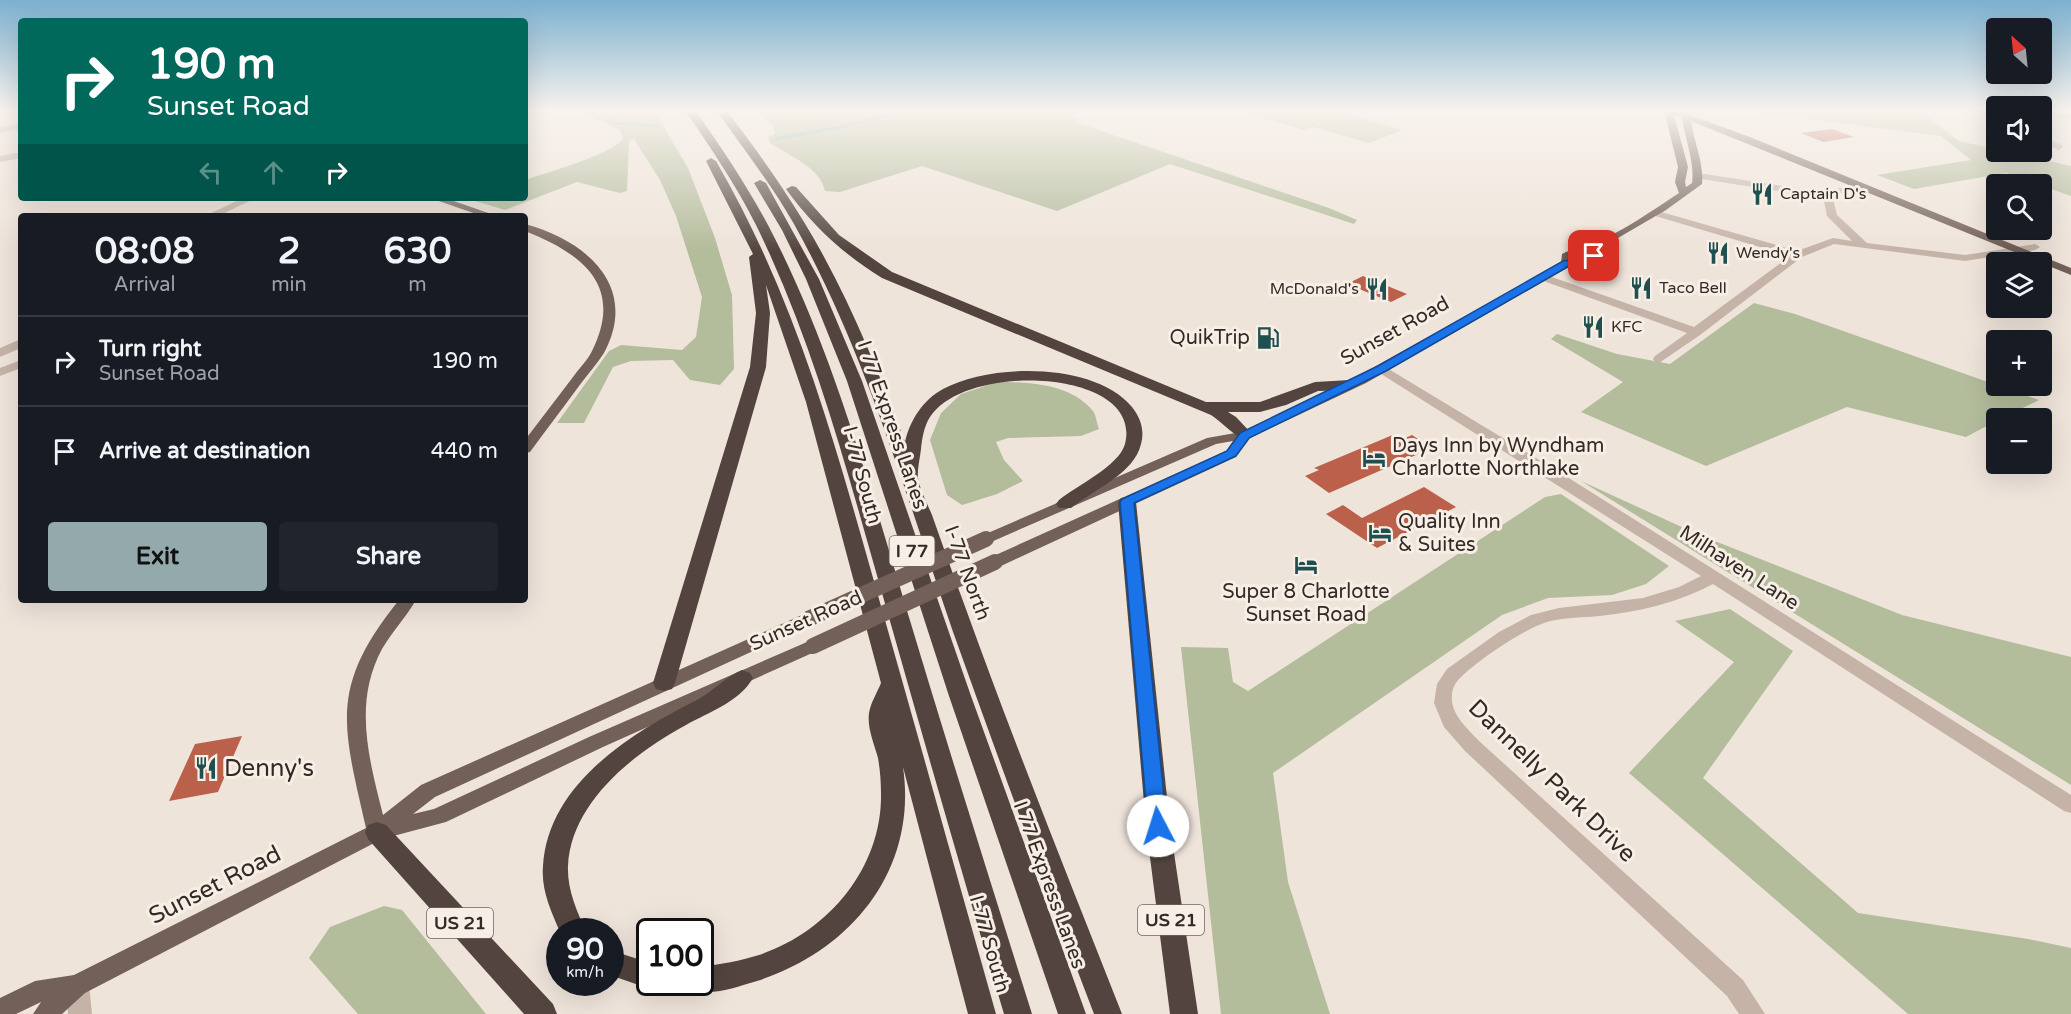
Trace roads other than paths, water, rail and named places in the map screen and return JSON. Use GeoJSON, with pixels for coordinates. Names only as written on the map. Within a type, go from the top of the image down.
{"type":"FeatureCollection","features":[{"type":"Feature","properties":{"kind":"highway","name":"I-77 South"},"geometry":{"type":"LineString","coordinates":[[708,157],[752,235],[779,299],[804,369],[982,1014]]}},
{"type":"Feature","properties":{"kind":"highway","name":"I 77"},"geometry":{"type":"LineString","coordinates":[[723,157],[756,211],[787,276],[815,345],[848,444],[942,766],[1018,1014]]}},
{"type":"Feature","properties":{"kind":"highway","name":"I 77 Express Lanes"},"geometry":{"type":"LineString","coordinates":[[744,157],[776,208],[802,257],[834,330],[875,439],[979,758],[1071,1014]]}},
{"type":"Feature","properties":{"kind":"highway","name":"I-77 North"},"geometry":{"type":"LineString","coordinates":[[757,157],[790,206],[830,280],[879,394],[1006,752],[1108,1014]]}},
{"type":"Feature","properties":{"kind":"highway"},"geometry":{"type":"LineString","coordinates":[[764,157],[769,159],[825,231],[842,247],[880,272],[922,292],[1198,404],[1227,418],[1245,435]]}},
{"type":"Feature","properties":{"kind":"highway"},"geometry":{"type":"LineString","coordinates":[[664,683],[758,367],[763,313],[752,235]]}},
{"type":"Feature","properties":{"kind":"highway"},"geometry":{"type":"LineString","coordinates":[[909,479],[918,425],[929,406],[942,396],[958,387],[985,378],[1025,374],[1057,377],[1086,384],[1112,397],[1129,415],[1134,429],[1133,443],[1124,458],[1103,477],[1065,504]]}},
{"type":"Feature","properties":{"kind":"highway"},"geometry":{"type":"LineString","coordinates":[[1198,404],[1249,408],[1280,402],[1315,387],[1350,385]]}},
{"type":"Feature","properties":{"kind":"highway","name":"US 21"},"geometry":{"type":"LineString","coordinates":[[1127,502],[1158,826],[1185,1014]]}},
{"type":"Feature","properties":{"kind":"highway"},"geometry":{"type":"LineString","coordinates":[[566,918],[561,907],[556,884],[555,862],[562,832],[577,803],[598,777],[628,751],[672,722],[731,691],[742,678]]}},
{"type":"Feature","properties":{"kind":"highway"},"geometry":{"type":"LineString","coordinates":[[714,978],[745,972],[800,949],[831,927],[869,884],[885,852],[893,815],[890,759],[880,717],[892,682]]}},
{"type":"Feature","properties":{"kind":"highway","name":"US 21"},"geometry":{"type":"LineString","coordinates":[[377,832],[543,1014]]}},
{"type":"Feature","properties":{"kind":"main road"},"geometry":{"type":"LineString","coordinates":[[1680,157],[1683,167],[1680,182],[1683,192]]}},
{"type":"Feature","properties":{"kind":"main road"},"geometry":{"type":"LineString","coordinates":[[1696,157],[1698,176]]}},
{"type":"Feature","properties":{"kind":"main road"},"geometry":{"type":"LineString","coordinates":[[1791,157],[2071,272]]}},
{"type":"Feature","properties":{"kind":"main road"},"geometry":{"type":"LineString","coordinates":[[1814,157],[2071,262]]}},
{"type":"Feature","properties":{"kind":"main road","name":"Sunset Road"},"geometry":{"type":"LineString","coordinates":[[45,1014],[77,985],[377,832],[428,791],[1065,504],[1077,501],[1212,441],[1245,435],[1382,369],[1566,264],[1594,256],[1594,248],[1655,213],[1697,184],[1698,176]]}},
{"type":"Feature","properties":{"kind":"main road"},"geometry":{"type":"LineString","coordinates":[[444,201],[482,213]]}},
{"type":"Feature","properties":{"kind":"main road"},"geometry":{"type":"LineString","coordinates":[[528,228],[556,239],[586,258],[604,281],[610,307],[605,336],[598,352],[528,445]]}},
{"type":"Feature","properties":{"kind":"main road","name":"Sunset Road"},"geometry":{"type":"LineString","coordinates":[[377,832],[439,816],[596,742],[813,646],[1231,454],[1245,435]]}},
{"type":"Feature","properties":{"kind":"main road"},"geometry":{"type":"LineString","coordinates":[[377,832],[358,748],[356,700],[360,681],[380,636],[406,603]]}},
{"type":"Feature","properties":{"kind":"main road","name":"Sunset Road"},"geometry":{"type":"LineString","coordinates":[[0,1010],[35,992],[77,985]]}},
{"type":"Feature","properties":{"kind":"street"},"geometry":{"type":"LineString","coordinates":[[1698,176],[1803,193],[1827,194],[1865,188]]}},
{"type":"Feature","properties":{"kind":"street"},"geometry":{"type":"LineString","coordinates":[[1827,194],[1832,216],[1863,245]]}},
{"type":"Feature","properties":{"kind":"street"},"geometry":{"type":"LineString","coordinates":[[204,213],[230,201]]}},
{"type":"Feature","properties":{"kind":"street"},"geometry":{"type":"LineString","coordinates":[[217,213],[244,201]]}},
{"type":"Feature","properties":{"kind":"street"},"geometry":{"type":"LineString","coordinates":[[1655,213],[1798,255]]}},
{"type":"Feature","properties":{"kind":"street"},"geometry":{"type":"LineString","coordinates":[[1659,359],[1798,255],[1823,243],[1846,242],[1944,257],[1983,256],[2035,247]]}},
{"type":"Feature","properties":{"kind":"street"},"geometry":{"type":"LineString","coordinates":[[1542,278],[1696,332]]}},
{"type":"Feature","properties":{"kind":"street"},"geometry":{"type":"LineString","coordinates":[[0,353],[18,344]]}},
{"type":"Feature","properties":{"kind":"street"},"geometry":{"type":"LineString","coordinates":[[0,372],[18,365]]}},
{"type":"Feature","properties":{"kind":"street","name":"Milhaven Lane"},"geometry":{"type":"LineString","coordinates":[[1382,369],[2071,805]]}},
{"type":"Feature","properties":{"kind":"street","name":"Dannelly Park Drive"},"geometry":{"type":"LineString","coordinates":[[1713,577],[1670,598],[1632,606],[1547,616],[1527,624],[1453,674],[1444,685],[1443,703],[1448,721],[1460,735],[1735,988],[1753,1014]]}},
{"type":"Feature","properties":{"kind":"street"},"geometry":{"type":"LineString","coordinates":[[77,985],[80,1014]]}},
{"type":"Feature","properties":{"kind":"place","name":"Captain D's"},"geometry":{"type":"Point","coordinates":[1762,194]}},
{"type":"Feature","properties":{"kind":"place","name":"Wendy's"},"geometry":{"type":"Point","coordinates":[1718,253]}},
{"type":"Feature","properties":{"kind":"place","name":"Taco Bell"},"geometry":{"type":"Point","coordinates":[1641,288]}},
{"type":"Feature","properties":{"kind":"place","name":"McDonald's"},"geometry":{"type":"Point","coordinates":[1377,289]}},
{"type":"Feature","properties":{"kind":"place","name":"KFC"},"geometry":{"type":"Point","coordinates":[1593,327]}},
{"type":"Feature","properties":{"kind":"place","name":"QuikTrip"},"geometry":{"type":"Point","coordinates":[1268,338]}},
{"type":"Feature","properties":{"kind":"place","name":"Days Inn by Wyndham Charlotte Northlake"},"geometry":{"type":"Point","coordinates":[1374,458]}},
{"type":"Feature","properties":{"kind":"place","name":"Quality Inn & Suites"},"geometry":{"type":"Point","coordinates":[1380,533]}},
{"type":"Feature","properties":{"kind":"place","name":"Super 8 Charlotte Sunset Road"},"geometry":{"type":"Point","coordinates":[1306,565]}},
{"type":"Feature","properties":{"kind":"place","name":"Denny's"},"geometry":{"type":"Point","coordinates":[206,768]}}]}
